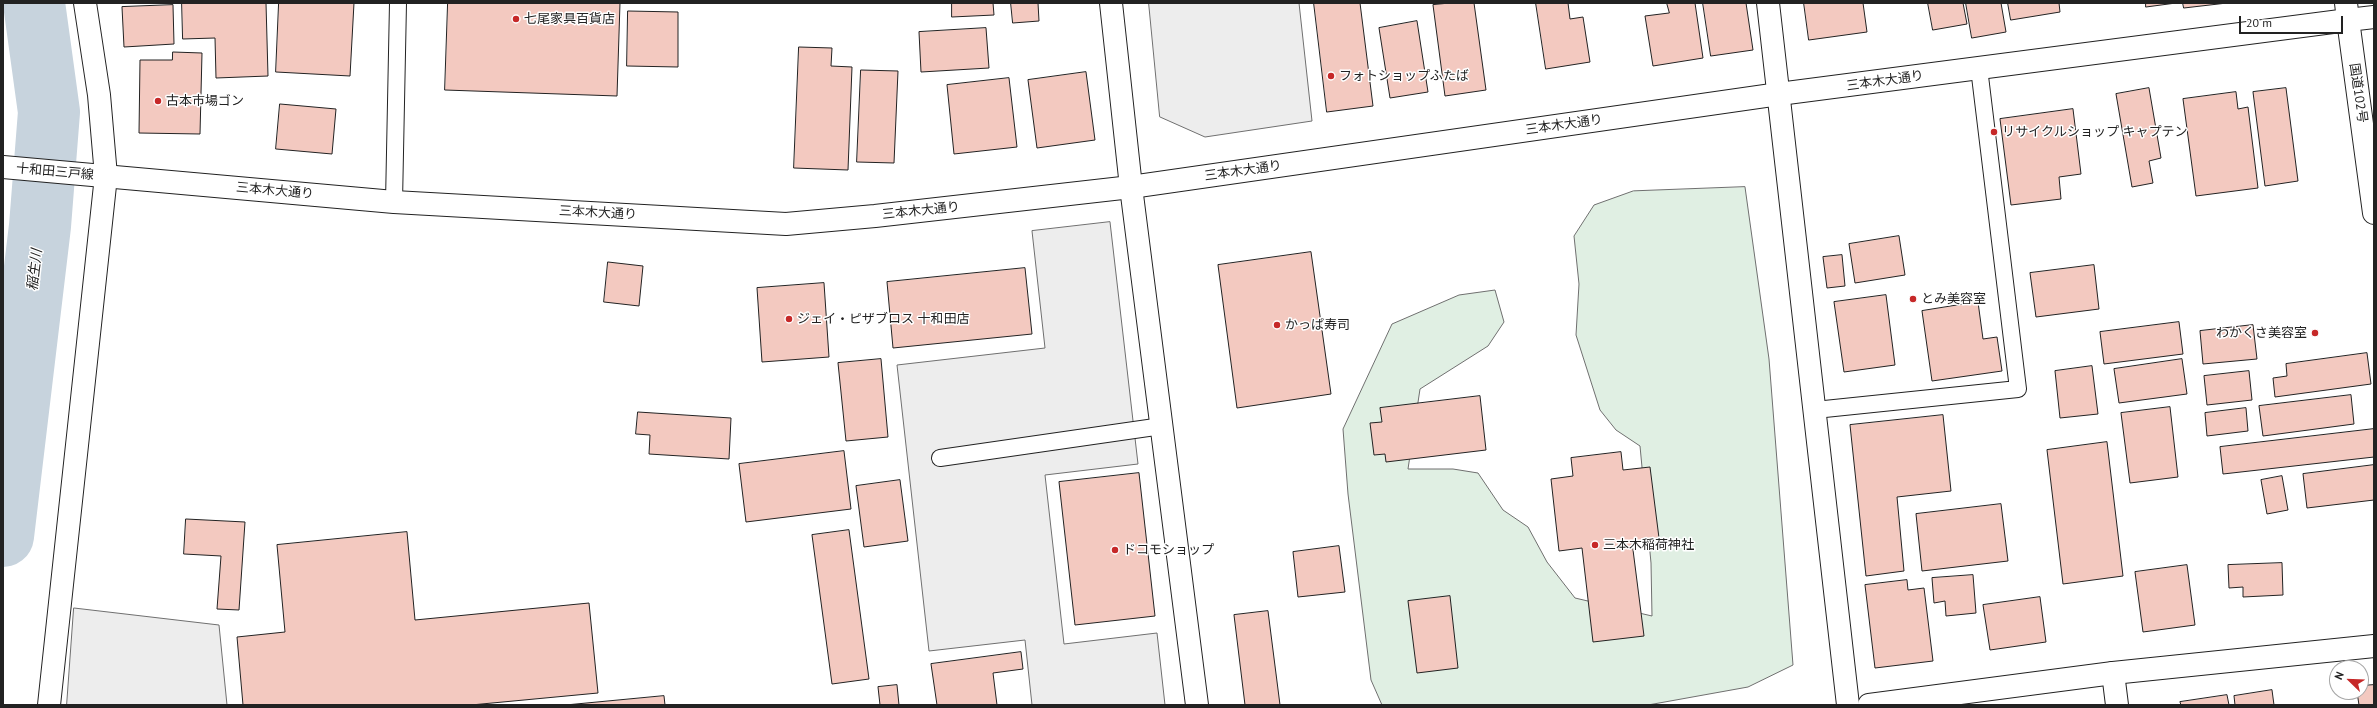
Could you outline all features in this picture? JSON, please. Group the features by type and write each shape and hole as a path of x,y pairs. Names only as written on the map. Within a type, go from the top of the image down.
{"main road":[{"path":"49,705 106,176 99,95 85,3"},
{"path":"1111,3 1131,187 1197,705"},
{"path":"1768,3 1848,705"},
{"name":"三本木大通り","path":"106,176 394,202 786,224 875,216 1131,187 1778,94 1979,68 2347,12 2374,17"},
{"name":"国道102号","path":"2347,12 2374,213"},
{"name":"十和田三戸線","path":"3,167 106,176"},
{"path":"1869,705 2113,673 2374,646"},
{"path":"2113,673 2117,705"}],"lane":[{"path":"394,202 398,3"},
{"path":"1815,410 2018,389 1979,68"},
{"path":"940,458 1162,426"}],"green space":[{"path":"1745,187 1769,359 1793,665 1748,687 1648,705 1382,705 1371,680 1348,494 1343,429 1392,324 1459,295 1495,290 1504,322 1488,346 1420,389 1408,469 1453,469 1478,473 1503,510 1528,527 1547,562 1575,598 1652,616 1651,563 1640,446 1616,430 1600,410 1576,335 1579,284 1574,236 1594,205 1633,191"}],"shaded area":[{"path":"1149,3 1299,3 1312,121 1205,137 1160,117"},
{"path":"1110,222 1138,464 1045,475 1064,644 1157,633 1165,705 1032,705 1025,640 929,651 897,365 1045,348 1032,231"},
{"path":"74,608 219,625 227,705 67,705"}],"building":[{"path":"182,3 266,3 268,76 216,78 215,38 183,39"},
{"path":"279,3 354,3 350,76 276,72"},
{"path":"448,3 620,3 617,96 445,90"},
{"path":"952,3 993,3 994,15 952,17"},
{"path":"1011,3 1038,3 1039,21 1013,23"},
{"path":"1314,3 1360,3 1373,106 1327,112"},
{"path":"1474,3 1486,90 1445,96 1433,5"},
{"path":"1536,3 1568,3 1570,19 1583,17 1590,62 1546,69"},
{"path":"1667,3 1695,3 1703,58 1653,66 1645,16 1669,13"},
{"path":"1703,3 1746,3 1753,50 1711,56"},
{"path":"1804,3 1863,3 1867,32 1809,40"},
{"path":"1928,3 1963,3 1967,24 1933,30"},
{"path":"1966,3 2001,3 2006,32 1972,38"},
{"path":"2008,3 2059,3 2060,12 2011,20"},
{"path":"2146,3 2176,3 2146,7"},
{"path":"2183,3 2227,3 2184,8"},
{"path":"173,5 174,44 124,47 122,7"},
{"path":"628,11 678,12 678,67 627,66"},
{"path":"1417,21 1428,92 1390,98 1379,28"},
{"path":"986,28 989,68 921,72 919,32"},
{"path":"799,47 832,48 831,66 852,67 848,170 794,168"},
{"path":"173,52 202,53 200,134 139,133 140,60 172,60"},
{"path":"861,70 898,71 894,163 857,162"},
{"path":"1086,72 1095,140 1037,148 1028,80"},
{"path":"1009,78 1017,147 954,154 947,85"},
{"path":"2149,88 2161,158 2149,161 2153,183 2132,187 2116,94"},
{"path":"2286,88 2298,181 2265,186 2253,92"},
{"path":"2236,92 2238,109 2248,107 2258,188 2196,196 2183,99"},
{"path":"280,104 336,109 332,154 276,149"},
{"path":"2073,109 2081,174 2059,177 2061,199 2011,205 2000,119"},
{"path":"1899,236 1905,275 1855,283 1849,244"},
{"path":"1311,252 1331,394 1237,408 1218,265"},
{"path":"1842,255 1845,286 1827,288 1823,257"},
{"path":"608,262 643,266 639,306 604,302"},
{"path":"2094,265 2099,309 2036,317 2030,273"},
{"path":"1025,268 1032,334 893,348 887,282"},
{"path":"824,283 829,357 762,362 757,288"},
{"path":"1886,295 1895,365 1844,372 1834,302"},
{"path":"1978,302 1983,339 1997,337 2002,371 1932,381 1922,311"},
{"path":"2179,322 2183,354 2104,364 2100,332"},
{"path":"2253,325 2257,359 2203,364 2200,331"},
{"path":"2367,353 2371,384 2275,397 2273,378 2287,376 2286,364"},
{"path":"881,359 888,437 846,441 838,363"},
{"path":"2182,359 2187,394 2119,403 2114,369"},
{"path":"2092,366 2098,414 2060,418 2055,371"},
{"path":"2249,371 2252,400 2207,405 2204,376"},
{"path":"2351,395 2354,424 2263,436 2259,406"},
{"path":"1480,396 1486,450 1386,462 1385,454 1374,455 1370,423 1382,422 1380,408"},
{"path":"2170,407 2178,477 2130,483 2121,413"},
{"path":"2246,408 2248,431 2207,436 2205,413"},
{"path":"638,412 731,418 729,459 649,454 650,435 636,434"},
{"path":"1943,415 1951,491 1897,497 1904,571 1866,576 1850,425"},
{"path":"2374,429 2374,457 2223,474 2220,447"},
{"path":"2107,442 2123,576 2063,584 2047,450"},
{"path":"844,451 851,509 746,522 739,464"},
{"name":"三本木稲荷神社","path":"1621,452 1623,470 1650,467 1659,538 1632,542 1644,636 1593,642 1582,548 1559,551 1551,479 1573,476 1571,458"},
{"path":"2374,465 2374,500 2307,508 2303,474"},
{"path":"1139,473 1155,616 1075,625 1059,482"},
{"path":"2282,476 2288,510 2267,514 2261,480"},
{"path":"900,480 908,541 864,547 856,486"},
{"path":"2001,504 2008,561 1922,571 1916,514"},
{"path":"186,519 245,522 239,610 217,609 221,556 184,554"},
{"path":"849,530 869,679 832,684 812,535"},
{"path":"407,532 415,620 589,603 598,693 471,705 243,705 237,637 285,632 277,545"},
{"path":"1339,546 1345,592 1298,597 1293,552"},
{"path":"2282,563 2283,595 2243,597 2243,587 2229,588 2228,565"},
{"path":"2187,565 2195,625 2143,632 2135,572"},
{"path":"1973,575 1976,613 1946,616 1945,601 1934,603 1932,578"},
{"path":"1907,580 1908,590 1924,588 1933,661 1875,668 1865,585"},
{"path":"1450,596 1458,668 1417,673 1408,601"},
{"path":"2040,597 2046,642 1990,650 1983,605"},
{"path":"1268,611 1280,705 1245,705 1234,615"},
{"path":"1021,652 1023,669 993,673 997,705 937,705 931,664"},
{"path":"897,685 899,705 880,705 878,687"},
{"path":"2369,685 2374,685 2374,705 2359,705 2358,700 2369,700"},
{"path":"2272,690 2274,705 2235,705 2234,696"},
{"path":"2227,695 2229,705 2181,705 2180,702"},
{"path":"664,696 665,705 566,705"}],"waterway":[{"name":"稲生川","path":"3,536 40,226 49,112 34,3"}],"place":[{"name":"七尾家具百貨店","path":"516,19"},
{"name":"フォトショップふたば","path":"1331,76"},
{"name":"古本市場ゴン","path":"158,101"},
{"name":"リサイクルショップ キャプテン","path":"1994,132"},
{"name":"とみ美容室","path":"1913,299"},
{"name":"ジェイ・ピザブロス 十和田店","path":"789,319"},
{"name":"かっぱ寿司","path":"1277,325"},
{"name":"わかくさ美容室","path":"2315,333"},
{"name":"三本木稲荷神社","path":"1595,545"},
{"name":"ドコモショップ","path":"1115,550"}]}
